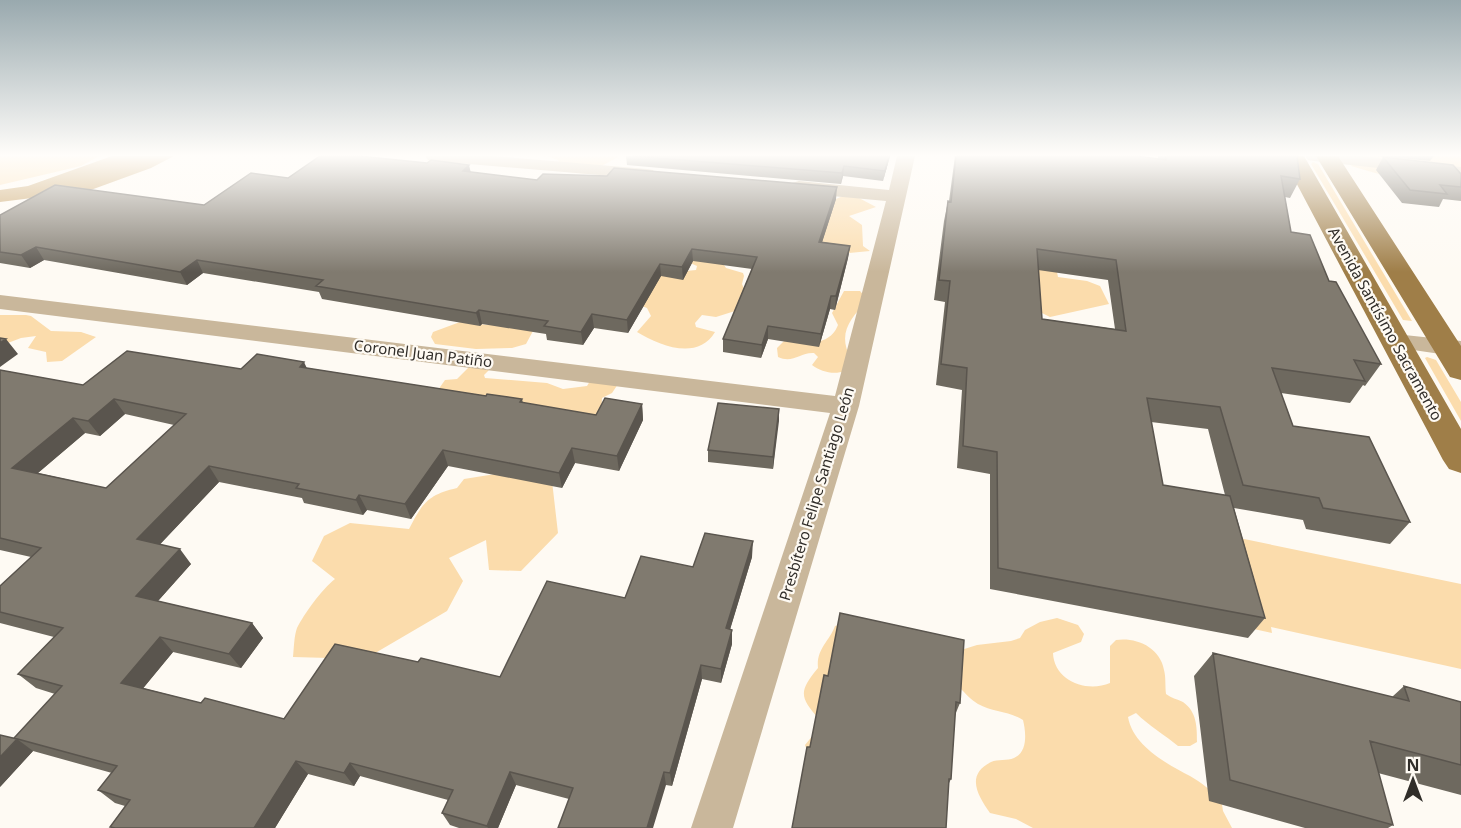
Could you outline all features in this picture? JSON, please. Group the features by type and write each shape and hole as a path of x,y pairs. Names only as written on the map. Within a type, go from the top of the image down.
{"main road":[{"name":"Avenida Santísimo Sacramento","path":"1314,195 1461,460"},
{"path":"1349,195 1454,348 1461,370"}],"street":[{"path":"881,195 897,196"},
{"name":"Presbítero Felipe Santiago León","path":"712,828 846,406 897,196"},
{"name":"Coronel Juan Patiño","path":"0,302 846,406"},
{"path":"1395,341 1454,348"}],"shaded area":[{"path":"0,195 59,195 0,202"},
{"path":"1329,195 1336,195 1412,321 1403,320"},
{"path":"843,196 859,198 876,207 849,216 862,225 863,246 870,251 724,265 726,268 743,273 742,284 745,291 735,311 716,317 702,315 695,323 696,327 715,332 708,341 699,346 678,348 656,342 637,332 651,316 647,308 632,302 637,282 665,273 696,270 697,266 688,262"},
{"path":"1056,267 1058,277 1087,281 1100,286 1109,304 1050,317 1038,311 1032,269"},
{"path":"844,291 860,291 868,300 851,320 845,334 851,359 845,371 832,373 812,365 818,357 814,353 792,359 778,357 777,348 784,341 815,342 829,337 834,332 838,325 832,313"},
{"path":"0,315 31,316 51,331 81,332 96,337 62,361 47,362 46,352 28,348 36,336 21,338 0,346"},
{"path":"460,322 488,325 502,322 533,331 526,344 512,348 476,349 435,344 431,337 433,332"},
{"path":"1425,358 1436,360 1461,402 1461,421"},
{"path":"470,366 489,370 484,375 485,378 547,383 563,389 587,386 590,381 618,384 612,393 602,398 601,417 438,390 445,380 457,379"},
{"path":"508,472 552,481 558,533 521,571 489,570 486,540 449,558 463,581 447,611 365,659 293,657 297,628 314,602 335,579 312,561 324,536 350,523 409,529 427,501 457,488 464,479"},
{"path":"1022,493 1461,584 1461,669 1271,627 1272,633 1020,578"},
{"path":"1057,618 1078,625 1084,634 1081,642 1053,653 1059,671 1073,682 1092,686 1110,683 1110,646 1116,640 1139,642 1158,655 1165,673 1166,694 1183,702 1191,710 1196,725 1197,742 1190,746 1178,746 1136,713 1128,717 1131,727 1152,753 1221,798 1223,811 1232,828 1033,828 1016,819 990,813 978,793 976,779 978,773 991,762 1011,759 1019,755 1025,741 1024,725 1023,720 1018,717 978,704 960,688 958,651 977,645 1020,638 1025,630 1040,622"},
{"path":"846,623 893,632 911,652 913,661 909,670 891,667 865,654 860,654 845,665 846,675 870,687 877,712 870,719 834,739 820,759 809,756 805,745 818,729 819,719 805,699 805,688 818,668 821,651 835,626"}],"building":[{"path":"37,195 127,195 204,205 219,195 834,195 819,242 850,246 836,296 831,296 821,334 768,326 762,345 723,339 757,257 692,249 682,267 660,264 627,320 592,314 581,332 544,326 548,321 479,310 476,313 316,286 323,280 197,260 180,272 36,247 21,255 0,252 0,215"},
{"path":"952,195 1284,195 1291,232 1310,235 1329,281 1336,282 1381,364 1354,360 1365,381 1272,368 1293,426 1369,437 1410,522 1323,508 1319,498 1243,485 1220,407 1147,398 1163,485 1230,496 1265,618 998,568 997,452 963,446 967,368 941,364 950,281 939,280 948,201 951,202","holes":["1037,249 1116,260 1126,331 1042,319"]},
{"path":"127,351 241,369 257,354 304,362 300,367 486,396 487,394 522,399 520,402 596,415 605,398 642,404 617,456 572,448 559,473 443,450 405,504 359,495 356,500 296,488 299,484 209,466 137,539 180,549 136,596 252,623 229,654 160,637 121,683 201,703 205,698 284,719 335,644 418,662 421,658 500,677 547,581 625,598 641,556 693,567 705,533 753,541 726,628 732,630 721,669 701,665 670,773 664,772 647,828 558,828 573,788 510,772 487,826 442,813 453,790 350,763 344,773 296,761 254,828 110,827 130,800 98,790 117,766 14,738 62,686 18,674 63,628 0,612 0,586 41,548 0,538 0,370 83,385","holes":["114,399 186,414 106,488 12,468 73,418 88,421"]},
{"path":"718,403 779,409 773,457 708,450"},
{"path":"840,613 964,640 960,703 956,702 946,828 792,828 807,747 810,747 824,675 828,676"},
{"path":"1213,653 1409,701 1404,686 1461,702 1461,765 1370,741 1393,825 1230,780"},
{"path":"0,735 17,739 0,757"}]}
